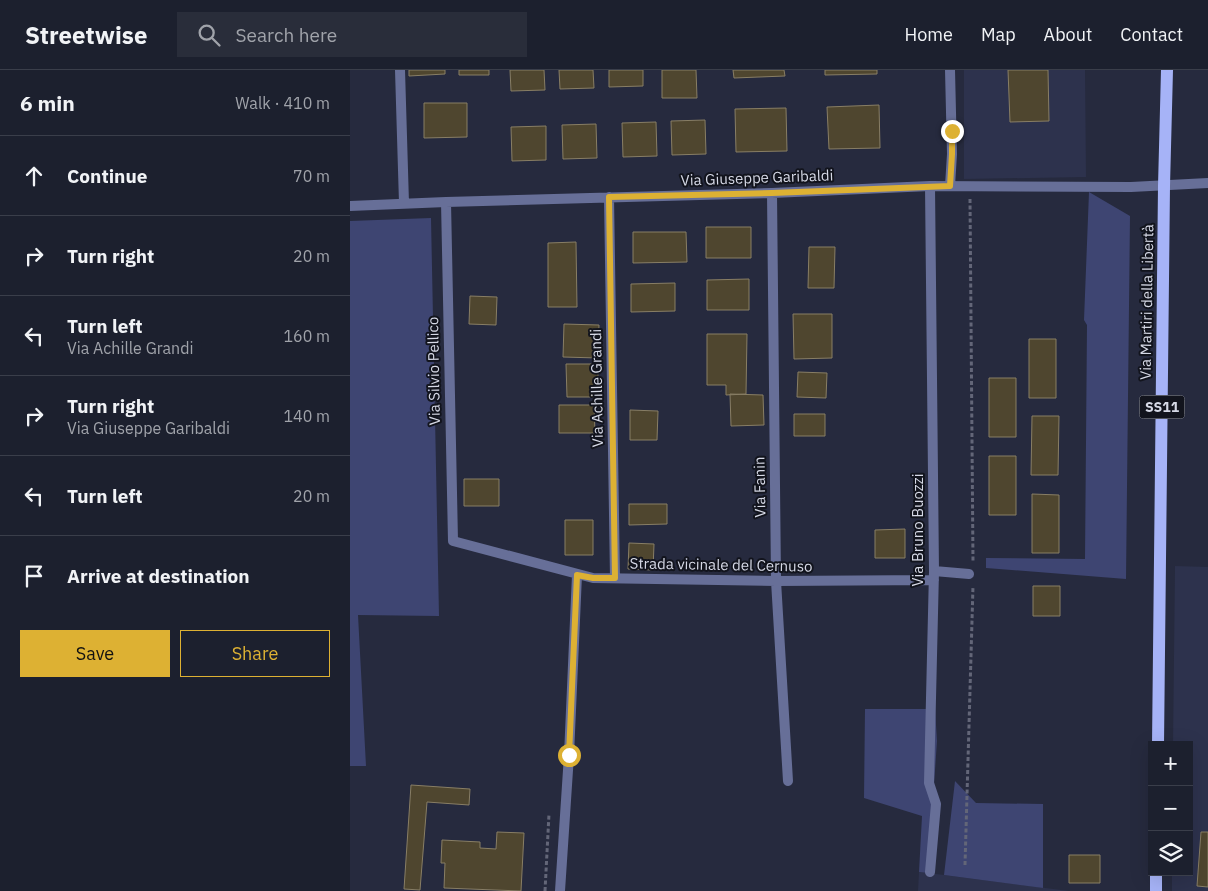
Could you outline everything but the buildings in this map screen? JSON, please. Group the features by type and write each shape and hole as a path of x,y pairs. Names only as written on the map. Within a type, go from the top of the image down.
{"main road":[{"name":"Via Martiri della Libertà","path":"1158,741 1167,70"},
{"path":"1156,876 1156,891"}],"street":[{"path":"400,70 404,203"},
{"path":"950,70 952,154 950,186"},
{"name":"Via Giuseppe Garibaldi","path":"350,206 772,193 930,186 1130,187 1208,183"},
{"name":"Via Bruno Buozzi","path":"930,186 934,576 930,783 936,804 930,872"},
{"name":"Via Fanin","path":"772,193 776,581 788,781"},
{"name":"Via Achille Grandi","path":"609,197 615,578"},
{"name":"Via Silvio Pellico","path":"446,202 452,541"},
{"name":"Strada vicinale del Cernuso","path":"452,541 593,578 776,581 972,575"},
{"path":"560,891 569,755 577,575"}],"path":[{"path":"965,866 972,575 970,185"},
{"path":"545,891 550,814"}],"shaded area":[{"path":"964,70 1085,70 1086,177 964,179"},
{"path":"1089,192 1130,216 1126,579 986,568 986,558 1085,559 1087,325 1084,320"},
{"path":"431,218 439,616 358,615 366,766 350,766 350,221"},
{"path":"1175,566 1208,567 1208,891 1172,891 1172,876 1193,876 1193,741 1173,741"},
{"path":"865,709 935,709 937,741 928,873 919,872 922,816 864,798"},
{"path":"955,781 976,803 1043,804 1043,888 944,875"},
{"path":"919,872 944,875 1069,891 918,891"}],"route":[{"path":"569,755 577,575 593,578 615,578 609,197 950,186 952,131"}]}
